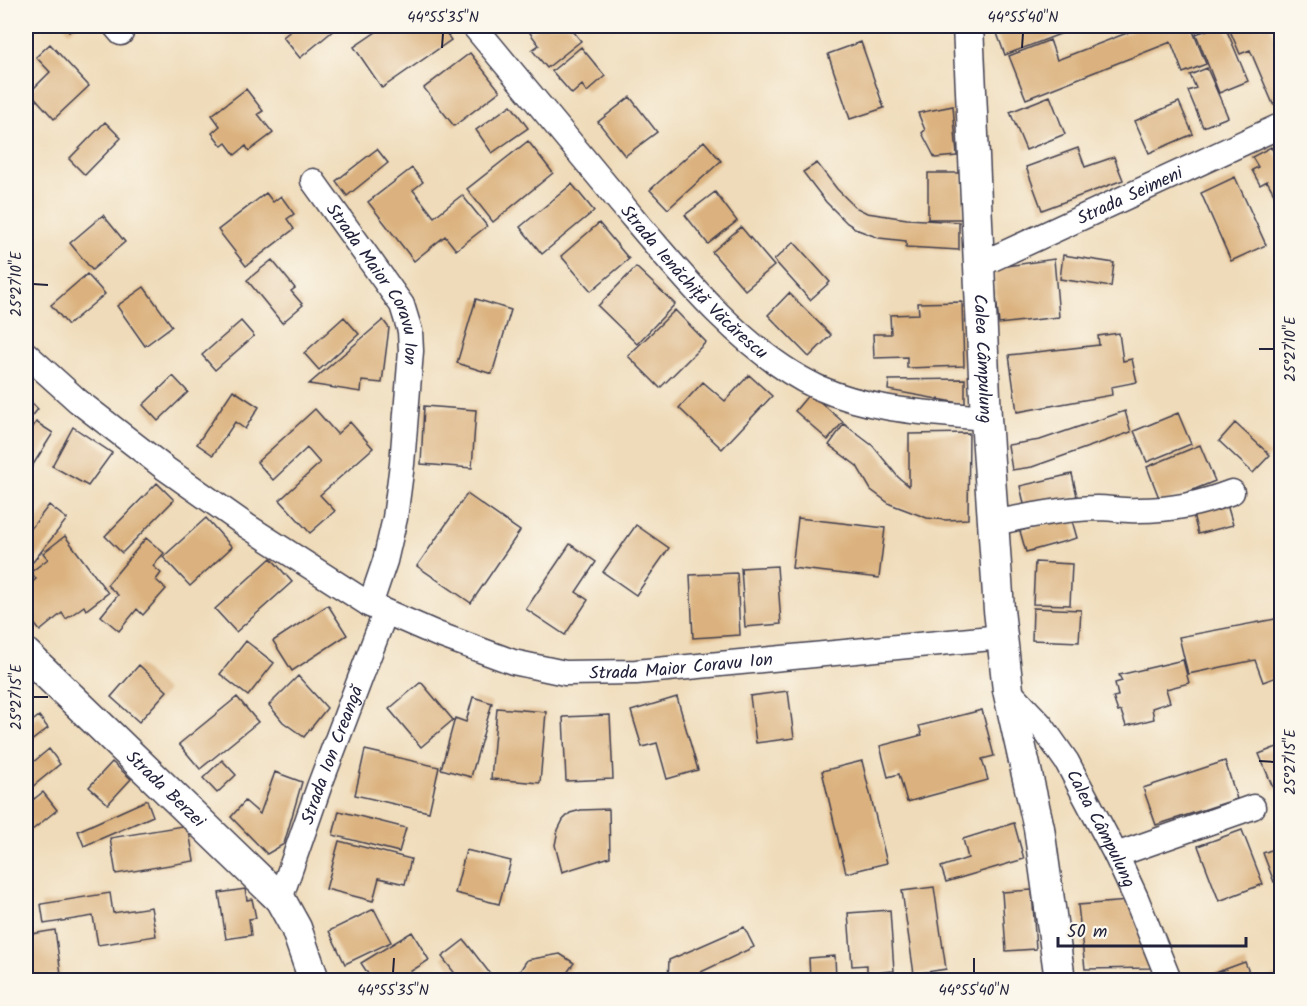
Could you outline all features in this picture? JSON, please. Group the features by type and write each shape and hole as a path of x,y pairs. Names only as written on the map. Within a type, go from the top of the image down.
{"street":[{"name":"Strada Ienăchiță Văcărescu","path":"474,26 660,249 726,319 766,356 816,386 878,406 914,412 986,418"},
{"name":"Calea Câmpulung","path":"969,26 986,418 1002,637 1008,690 1039,828 1060,981"},
{"name":"Strada Seimeni","path":"979,265 1281,125"},
{"name":"Strada Maior Coravu Ion","path":"313,181 402,305 410,331 411,351 402,464 395,518 378,609"},
{"name":"Strada Maior Coravu Ion","path":"26,354 78,401 166,469 247,526 378,609 513,662 565,673 636,672 1002,637"},
{"path":"993,524 1074,510 1173,509 1202,503 1232,492"},
{"name":"Strada Ion Creangă","path":"280,898 378,609"},
{"name":"Strada Berzei","path":"26,654 280,898 296,928 335,981"},
{"name":"Calea Câmpulung","path":"1008,690 1041,724 1066,762 1116,855 1169,981"},
{"path":"1116,855 1253,807"},
{"name":"Strada Berzei","path":"296,928 314,981"}],"building":[{"path":"64,26 77,26 69,32"},
{"path":"297,26 331,26 334,30 300,58 283,37"},
{"path":"385,26 441,26 451,40 382,88 354,47"},
{"path":"540,26 569,26 581,41 547,68 532,50 539,45 530,33"},
{"path":"940,26 940,28 921,27"},
{"path":"1000,26 1081,26 1005,55 995,28"},
{"path":"1145,26 1191,26 1206,64 1183,73 1171,42 1026,99 1009,56 1050,40 1057,60"},
{"path":"1218,26 1225,26 1248,81 1219,93 1196,34"},
{"path":"1228,26 1270,26 1282,53 1282,101 1273,104 1250,50 1240,54"},
{"path":"861,42 884,108 850,119 828,54"},
{"path":"50,44 89,86 54,119 30,92 50,72 36,57"},
{"path":"581,47 605,76 587,92 582,85 572,94 552,71"},
{"path":"470,53 500,91 454,126 424,88"},
{"path":"1207,68 1228,117 1203,127 1188,91 1196,88 1190,75"},
{"path":"246,89 263,111 258,114 273,133 249,151 246,146 235,155 226,143 222,146 212,133 220,126 212,115"},
{"path":"1050,96 1065,134 1026,150 1010,112"},
{"path":"630,97 657,132 625,156 598,122"},
{"path":"1179,102 1193,134 1149,153 1135,121"},
{"path":"511,105 528,128 492,153 476,130"},
{"path":"953,106 957,156 935,158 922,133 925,130 918,113"},
{"path":"105,122 121,138 85,175 69,159"},
{"path":"528,141 553,173 493,222 467,189"},
{"path":"704,141 721,161 668,209 650,190"},
{"path":"1271,147 1282,166 1282,208 1267,181 1260,185 1252,170 1258,167 1252,157"},
{"path":"1078,148 1085,167 1114,157 1123,180 1042,210 1026,167"},
{"path":"377,149 388,163 347,196 336,181"},
{"path":"817,163 837,189 855,207 867,213 907,219 959,222 959,250 906,247 906,241 879,238 858,230 847,223 826,202 803,172"},
{"path":"412,168 423,182 413,190 434,217 462,195 487,226 456,250 445,236 414,261 368,202"},
{"path":"928,173 962,173 963,219 928,219"},
{"path":"1235,177 1266,245 1231,261 1201,193"},
{"path":"572,184 594,211 542,254 520,227"},
{"path":"715,192 737,221 708,244 685,215"},
{"path":"266,193 273,202 281,196 294,214 287,219 294,229 246,266 218,230"},
{"path":"103,215 125,242 92,270 70,243"},
{"path":"599,223 629,259 591,291 561,256"},
{"path":"741,227 774,266 745,290 712,252"},
{"path":"794,242 830,282 810,300 774,260"},
{"path":"1063,255 1114,263 1111,287 1060,279"},
{"path":"1054,259 1059,317 999,324 993,268"},
{"path":"272,260 295,288 291,291 303,305 282,323 247,280"},
{"path":"636,267 675,304 637,344 598,306"},
{"path":"87,274 105,294 68,325 51,305"},
{"path":"144,287 172,326 145,346 117,306"},
{"path":"789,293 831,335 809,357 768,315"},
{"path":"476,299 511,310 492,374 457,363"},
{"path":"962,302 964,366 907,368 907,357 874,358 873,334 891,334 890,315 919,314 918,303"},
{"path":"675,310 706,342 660,388 628,356"},
{"path":"344,317 359,334 319,370 304,353"},
{"path":"383,320 389,328 382,383 362,381 361,392 309,384"},
{"path":"241,321 254,336 215,370 202,355"},
{"path":"1119,333 1123,361 1132,359 1137,382 1111,387 1112,395 1017,412 1009,355 1099,345 1098,336"},
{"path":"749,375 772,396 722,449 679,408 703,382 725,401"},
{"path":"173,376 188,392 158,421 143,405"},
{"path":"965,379 965,404 888,390 889,380"},
{"path":"233,390 259,407 245,429 235,422 213,455 197,444"},
{"path":"810,393 843,422 828,440 795,411"},
{"path":"26,397 38,409 26,424"},
{"path":"424,406 476,410 472,468 421,464"},
{"path":"315,409 337,434 350,422 373,448 320,495 335,511 310,533 280,500 320,463 307,448 273,480 257,462"},
{"path":"1125,411 1131,432 1032,467 1012,470 1008,445 1040,440"},
{"path":"1178,413 1191,444 1147,462 1134,431"},
{"path":"36,422 53,433 26,476 26,438"},
{"path":"1235,423 1270,455 1253,473 1219,441"},
{"path":"844,424 873,446 898,477 909,486 909,434 969,433 968,519 927,518 890,504 871,490 857,466 829,445"},
{"path":"73,427 112,453 88,486 52,466"},
{"path":"1200,445 1215,481 1161,503 1147,467"},
{"path":"1072,474 1077,496 1025,508 1020,486"},
{"path":"157,483 174,500 122,553 105,536"},
{"path":"467,494 520,531 471,603 417,566"},
{"path":"1226,501 1233,525 1198,534 1192,510"},
{"path":"49,505 67,519 33,562 26,556 26,535"},
{"path":"1071,517 1077,538 1026,552 1020,531"},
{"path":"206,518 232,547 190,586 163,557"},
{"path":"798,518 885,528 879,578 792,568"},
{"path":"636,525 669,548 636,595 603,572"},
{"path":"65,536 108,593 86,610 84,606 66,619 62,613 40,631 26,613 26,588 36,579 31,572 48,559 43,553"},
{"path":"146,538 164,553 153,566 161,573 156,580 166,589 143,615 137,609 119,631 101,616 118,595 107,585"},
{"path":"570,544 596,562 576,592 588,600 565,635 526,609"},
{"path":"271,558 292,582 236,632 215,609"},
{"path":"1035,562 1072,564 1070,605 1033,604"},
{"path":"777,566 781,624 745,627 741,568"},
{"path":"737,573 740,635 693,638 690,575"},
{"path":"328,605 347,635 292,671 273,641"},
{"path":"1033,608 1081,610 1079,642 1032,640"},
{"path":"1275,619 1282,636 1282,675 1263,682 1255,660 1188,674 1179,637"},
{"path":"246,641 274,663 248,696 220,674"},
{"path":"1183,660 1189,683 1166,689 1170,702 1152,708 1154,719 1126,726 1113,697 1118,696 1115,683 1122,681 1119,675"},
{"path":"139,665 167,691 139,722 111,697"},
{"path":"298,676 327,708 304,737 283,722 269,705"},
{"path":"421,682 453,720 421,747 389,709"},
{"path":"788,691 794,738 756,743 750,696"},
{"path":"237,697 258,722 200,769 179,744"},
{"path":"473,697 492,703 471,777 441,769 455,718 466,722"},
{"path":"677,697 698,770 667,779 657,743 642,747 631,711"},
{"path":"497,708 546,712 540,783 491,779"},
{"path":"982,710 994,756 982,759 988,780 907,802 899,774 888,777 880,746 922,735 919,726"},
{"path":"610,715 613,779 566,781 563,717"},
{"path":"39,716 48,728 26,745 26,726"},
{"path":"1282,745 1282,787 1274,790 1259,754"},
{"path":"49,749 60,764 26,792 26,768"},
{"path":"365,750 439,767 429,812 355,795"},
{"path":"222,760 236,775 217,793 203,778"},
{"path":"862,761 887,863 846,873 822,771"},
{"path":"1225,761 1237,799 1156,825 1143,788"},
{"path":"112,762 131,779 108,804 89,787"},
{"path":"275,772 302,782 284,844 267,854 231,817 245,801 260,814"},
{"path":"28,791 34,799 43,792 57,810 26,835 26,794"},
{"path":"147,800 153,816 84,846 78,831"},
{"path":"609,809 610,857 562,872 555,845 563,820 570,813 581,810"},
{"path":"339,811 406,828 399,852 333,835"},
{"path":"1014,823 1024,859 946,882 941,867 968,858 963,839"},
{"path":"188,825 194,861 116,874 110,838"},
{"path":"1242,830 1263,884 1219,901 1198,846"},
{"path":"339,841 411,859 405,884 379,878 373,901 326,889"},
{"path":"1282,846 1282,879 1274,882 1263,853"},
{"path":"466,850 511,861 499,904 455,893"},
{"path":"934,887 946,969 914,974 902,891"},
{"path":"245,889 247,900 252,899 256,918 249,919 251,935 226,939 219,893"},
{"path":"1032,890 1036,949 1006,951 1002,892"},
{"path":"110,893 113,913 151,907 156,936 98,945 93,916 44,924 41,904"},
{"path":"1129,901 1152,968 1085,969 1078,905"},
{"path":"374,909 391,942 345,964 329,931"},
{"path":"890,910 894,971 867,973 867,965 852,966 848,913"},
{"path":"744,927 754,947 701,972 700,980 668,980 669,960"},
{"path":"55,930 61,974 26,979 26,935"},
{"path":"412,932 429,960 397,980 372,980 361,963"},
{"path":"464,940 495,980 460,980 442,957"},
{"path":"560,954 574,963 562,980 514,980 527,960"},
{"path":"835,956 836,980 810,980 809,958"},
{"path":"1245,962 1252,980 1214,980 1212,974"},
{"path":"1282,973 1282,980 1261,980"}]}
